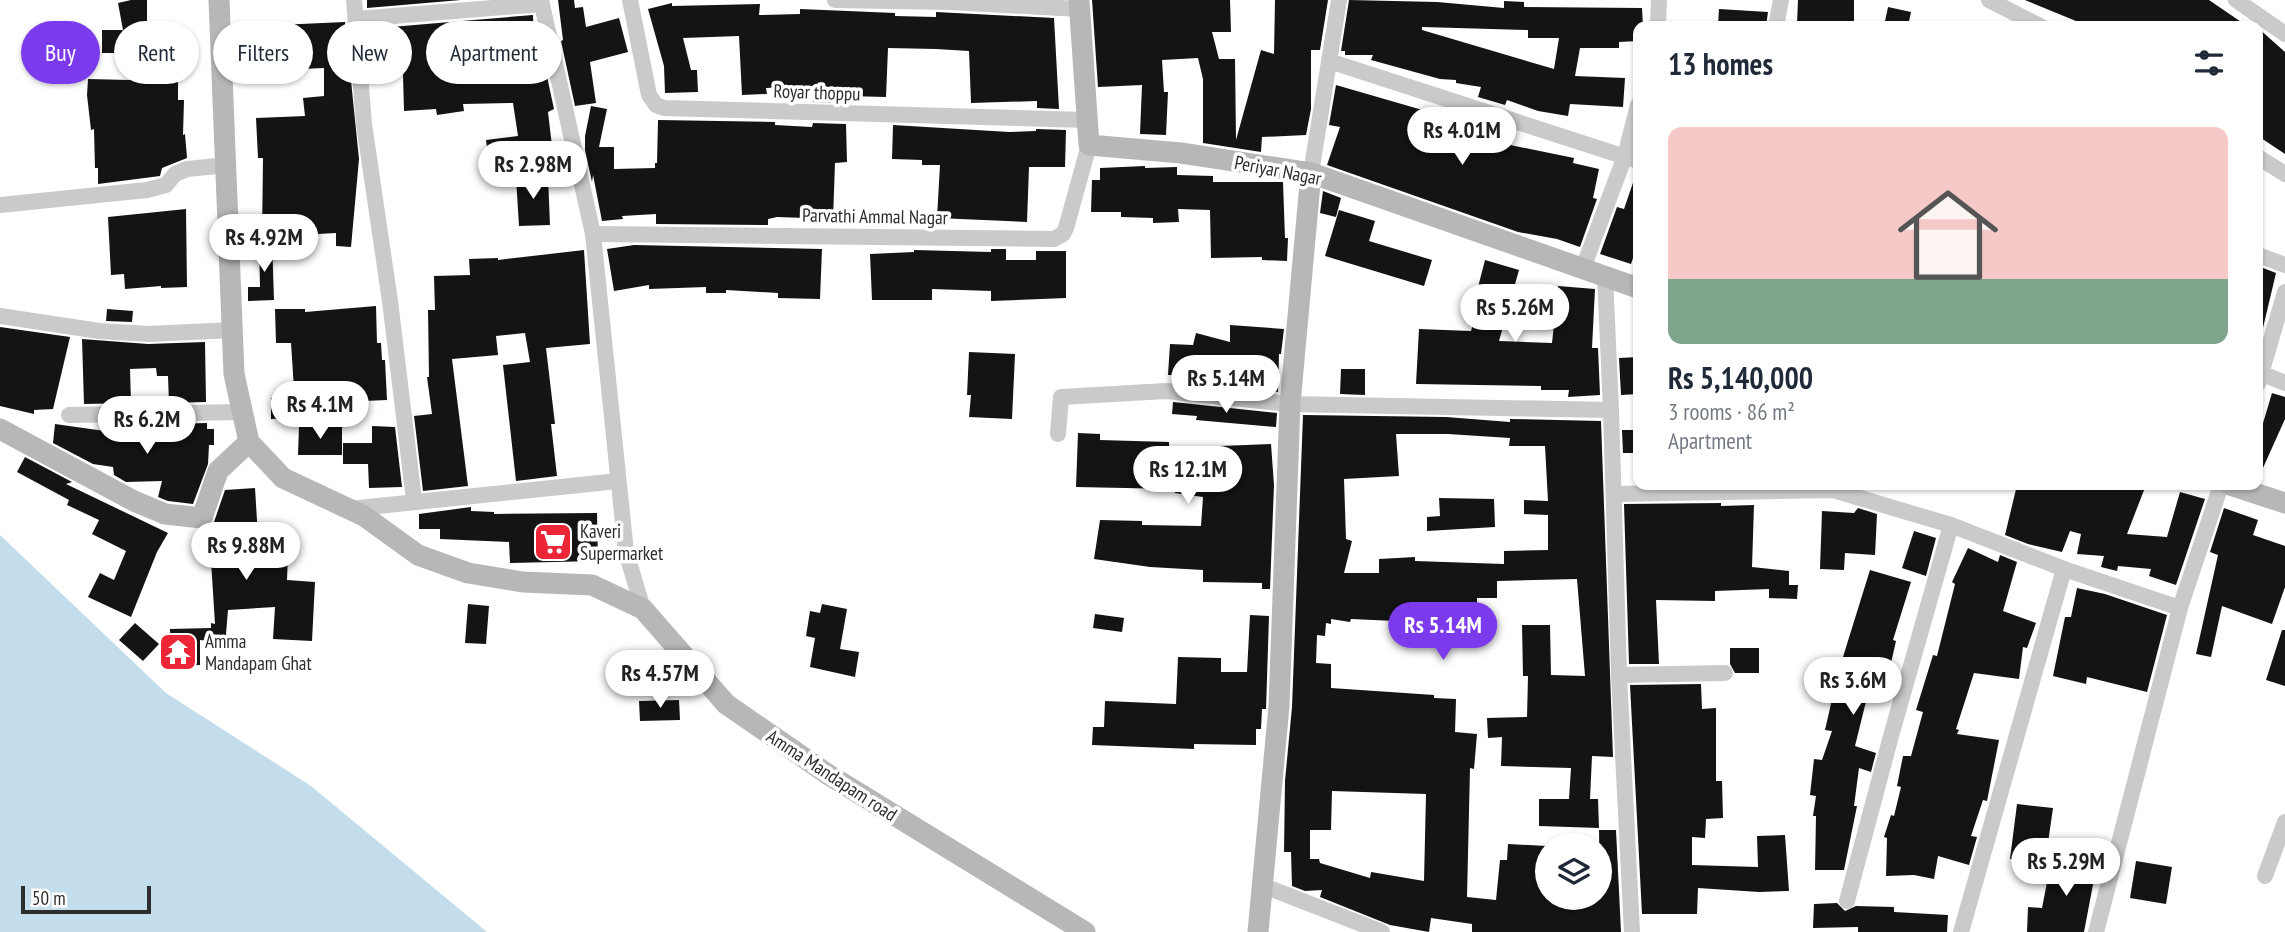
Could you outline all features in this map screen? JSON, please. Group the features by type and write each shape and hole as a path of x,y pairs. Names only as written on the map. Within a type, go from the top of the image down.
{"street":[{"path":"0,429 134,501 165,514 202,519 218,471 249,443 234,374 219,0"},
{"path":"355,0 364,124 390,301 414,500"},
{"name":"Royar thoppu","path":"630,0 649,95 656,105 663,108 1087,120"},
{"path":"835,0 1079,5 1089,145"},
{"path":"1258,932 1279,706 1290,404 1311,173 1339,0"},
{"path":"1658,21 1659,0"},
{"path":"1777,21 1780,0"},
{"path":"1989,0 2030,21"},
{"path":"2236,0 2285,34"},
{"path":"356,19 542,2 593,234 626,552 643,608"},
{"path":"1329,61 1631,159 1583,268"},
{"name":"Parvathi Ammal Nagar","path":"593,234 1054,239 1063,234 1066,228 1089,145"},
{"name":"Periyar Nagar","path":"1089,145 1181,153 1311,173 1633,286"},
{"path":"2263,160 2285,174"},
{"path":"0,205 147,190 166,185 174,174 187,169 227,165"},
{"path":"2263,257 2285,265"},
{"path":"1605,276 1619,675 1632,932"},
{"path":"2263,364 2285,292"},
{"path":"0,316 99,331 149,334 233,330"},
{"path":"2263,378 2285,383"},
{"path":"1058,435 1061,397 1166,391 1290,404 1611,410"},
{"path":"69,415 242,412"},
{"name":"Amma Mandapam road","path":"249,443 283,478 364,516 418,555 468,573 523,582 592,585 643,608 726,704 829,775 1085,932"},
{"path":"348,509 414,500 618,481"},
{"path":"1614,494 1833,490 1951,525 2064,569 2180,608"},
{"path":"2096,932 2180,608 2219,490"},
{"path":"2245,490 2285,503"},
{"path":"1847,901 1951,525"},
{"path":"1961,932 2064,569"},
{"path":"1619,675 1725,673"},
{"path":"2265,876 2285,822"},
{"path":"1264,886 1382,932"}],"water":[{"path":"0,535 166,693 311,786 487,932 0,932"}],"building":[{"path":"147,0 147,21 121,21 118,3"},
{"path":"367,0 461,0 367,8"},
{"path":"558,0 574,0 575,8 583,7 586,27 619,18 628,52 590,62 596,103 575,106 562,46"},
{"path":"1092,0 1230,0 1231,32 1212,32 1219,59 1235,59 1236,140 1261,50 1274,54 1275,0 1328,0 1320,50 1311,50 1311,109 1306,135 1262,137 1261,152 1203,143 1203,79 1198,58 1162,60 1164,92 1168,92 1166,135 1140,134 1142,85 1098,87"},
{"path":"1349,0 1437,2 1504,8 1504,1 1524,2 1524,7 1642,8 1643,21 1633,21 1633,41 1619,42 1619,48 1580,48 1575,76 1625,78 1623,107 1570,104 1568,116 1538,111 1507,100 1505,105 1478,97 1481,87 1371,60 1373,55 1345,55 1345,51 1341,51","holes":["1422,27 1528,30 1528,38 1559,38 1554,69 1422,30"]},
{"path":"1798,0 1854,0 1854,21 1797,21"},
{"path":"2025,0 2209,0 2240,21 2076,21"},
{"path":"672,3 672,6 760,4 759,15 800,14 800,9 895,13 895,16 936,17 936,12 1054,18 1059,109 1037,108 1037,101 971,103 969,51 936,49 888,48 886,97 846,96 845,103 813,102 812,86 766,88 767,94 742,95 739,36 683,38 691,70 697,70 698,92 665,93 664,66 648,9"},
{"path":"1888,7 1911,12 1909,21 1885,21"},
{"path":"1719,9 1768,12 1767,21 1718,21"},
{"path":"533,15 533,21 462,21"},
{"path":"313,23 327,23 327,84 351,84 359,159 351,247 336,246 336,233 262,237 263,158 258,158 256,118 305,116 303,98 324,96 324,68 313,68"},
{"path":"426,24 426,84 549,84 554,109 548,112 552,146 488,154 486,140 518,136 513,103 463,104 464,111 437,115 436,109 404,111 403,84 412,84 412,25"},
{"path":"102,30 114,30 114,53 102,53"},
{"path":"2263,32 2285,52 2285,154 2263,139"},
{"path":"100,79 114,80 114,84 178,84 178,100 184,100 183,135 185,134 187,158 162,168 160,176 98,184 94,129 91,130 87,95 88,84 100,84"},
{"path":"1336,85 1450,118 1448,122 1512,137 1510,145 1574,158 1573,163 1599,169 1593,198 1597,199 1580,247 1557,239 1518,232 1327,165 1340,127 1329,125"},
{"path":"591,106 607,109 599,147 614,147 614,169 655,168 658,120 775,122 775,125 812,127 813,123 846,124 847,162 835,163 833,219 777,217 768,219 768,225 656,224 656,214 622,216 623,219 602,221 585,150"},
{"path":"893,125 1009,132 1066,130 1065,167 1029,167 1027,222 937,218 940,165 922,165 922,160 892,159"},
{"path":"1177,167 1177,175 1213,176 1213,182 1283,182 1285,238 1288,238 1287,261 1262,260 1262,257 1211,258 1210,210 1178,209 1179,222 1153,223 1153,218 1121,217 1121,212 1091,212 1092,180 1100,180 1100,168"},
{"path":"548,177 550,225 519,226 516,178"},
{"path":"1633,183 1631,264 1600,254 1617,207 1624,209"},
{"path":"1323,191 1341,198 1336,217 1320,213"},
{"path":"186,209 187,287 125,289 124,274 111,275 108,217"},
{"path":"1339,210 1375,221 1369,241 1432,260 1424,286 1325,256"},
{"path":"259,239 272,239 274,300 248,301 248,287 260,287"},
{"path":"634,245 822,249 820,299 778,298 778,293 726,290 726,293 706,293 706,287 649,289 649,285 614,291 607,249"},
{"path":"991,249 1006,249 1006,260 1036,260 1036,251 1066,251 1066,298 991,301 991,291 932,289 932,300 872,300 870,254 914,250 991,252"},
{"path":"584,250 590,344 546,348 555,424 551,424 557,476 516,481 503,365 530,362 525,333 496,336 498,355 452,359 468,486 423,491 414,416 432,414 427,377 428,310 435,310 434,276 470,275 469,259 498,260"},
{"path":"1485,260 1519,270 1499,341 1552,343 1558,286 1595,289 1592,348 1598,348 1600,395 1568,397 1569,390 1541,390 1541,386 1416,384 1419,329 1471,331 1482,293 1477,291"},
{"path":"2263,268 2276,273 2263,328"},
{"path":"376,306 377,343 381,343 382,360 385,360 387,400 295,404 291,343 276,343 275,309 305,309 305,312"},
{"path":"107,309 133,311 132,322 106,321"},
{"path":"1230,325 1284,329 1279,354 1278,392 1175,381 1175,375 1168,375 1170,344 1193,345 1196,333 1230,342"},
{"path":"0,327 70,337 53,409 34,410 34,414 0,406"},
{"path":"82,339 148,344 205,342 206,402 169,403 168,376 157,376 156,368 130,369 131,403 84,404"},
{"path":"969,352 1015,354 1012,419 969,417"},
{"path":"1633,357 1633,394 1621,395 1619,358"},
{"path":"1341,369 1365,369 1365,395 1340,394"},
{"path":"2272,393 2285,397 2285,419 2263,468 2263,423"},
{"path":"271,398 286,398 286,418 271,419"},
{"path":"1173,402 1277,413 1276,427 1196,420 1197,416 1172,414"},
{"path":"1303,415 1446,417 1510,422 1510,419 1601,421 1613,757 1592,756 1590,799 1598,799 1599,828 1539,826 1539,799 1569,799 1571,768 1501,766 1502,737 1488,738 1487,718 1527,717 1528,676 1523,676 1522,625 1550,625 1551,675 1585,676 1577,579 1497,581 1497,598 1477,598 1477,621 1440,623 1351,619 1350,622 1331,619 1331,624 1326,623 1325,636 1317,635 1316,663 1331,664 1331,688 1456,699 1455,732 1477,734 1474,769 1470,768 1467,897 1496,900 1500,860 1507,860 1508,844 1535,845 1535,910 1612,910 1612,833 1599,833 1599,830 1616,830 1621,932 1472,932 1472,924 1431,918 1429,932 1390,925 1320,897 1322,890 1305,891 1292,886 1291,852 1284,852 1285,781 1292,707","holes":["1396,434 1510,438 1509,446 1545,446 1548,501 1524,500 1524,514 1548,515 1548,550 1504,551 1504,564 1415,561 1415,557 1379,559 1379,573 1344,573 1352,541 1346,539 1344,479 1399,476","1332,791 1426,794 1424,881 1371,872 1370,878 1320,863 1319,859 1310,859 1310,830 1331,830"]},
{"path":"207,423 207,429 214,429 214,445 209,445 208,464 193,504 158,497 162,481 126,482 114,475 113,467 93,464 53,443 55,424 126,434 170,432 169,424"},
{"path":"299,426 342,426 342,455 298,455"},
{"path":"372,426 395,427 402,487 369,488 368,464 343,464 343,443 372,443"},
{"path":"1622,430 1633,430 1633,453 1623,453"},
{"path":"1078,433 1100,434 1100,440 1169,442 1169,448 1271,444 1274,485 1270,589 1262,589 1262,583 1203,582 1203,570 1150,567 1094,559 1100,520 1142,521 1142,525 1201,526 1203,497 1175,493 1175,489 1076,487"},
{"path":"25,457 72,482 66,484 168,533 157,552 131,617 88,597 100,573 114,580 126,551 92,534 99,520 67,505 69,500 17,472"},
{"path":"255,488 259,553 288,554 287,580 315,582 312,641 273,639 275,607 228,610 225,646 200,640 200,665 171,666 170,629 211,628 211,623 215,624 209,529 225,490"},
{"path":"2016,490 2144,490 2127,534 2167,537 2180,492 2205,499 2176,585 2149,576 2151,569 2118,566 2117,571 2101,567 2104,556 2077,554 2081,534 2070,531 2062,552 2005,535"},
{"path":"1439,498 1494,499 1495,527 1427,531 1427,517 1440,516"},
{"path":"1721,503 1721,506 1754,505 1752,567 1789,571 1789,585 1798,585 1797,599 1769,598 1769,589 1715,591 1715,601 1656,600 1659,664 1629,664 1624,504"},
{"path":"471,507 471,511 494,514 597,513 598,561 510,563 509,542 440,539 440,529 419,529 419,514"},
{"path":"1858,508 1877,514 1875,555 1845,553 1844,570 1820,569 1822,511 1854,513"},
{"path":"2224,508 2258,520 2253,535 2285,546 2285,587 2272,624 2222,606 2211,657 2196,654 2218,555 2210,552"},
{"path":"1914,531 1936,538 1926,576 1902,568"},
{"path":"1968,548 1998,562 2000,555 2017,562 2003,611 2036,623 2027,648 2023,647 2019,679 1974,673 1956,729 1959,730 1957,734 1999,740 1987,801 1983,800 1971,836 1977,837 1969,865 1938,856 1934,879 1914,875 1886,876 1887,838 1884,837 1891,815 1894,816 1901,787 1897,786 1903,756 1911,756 1923,712 1916,710 1933,655 1937,656 1955,584 1952,582"},
{"path":"1870,570 1911,582 1893,640 1896,641 1891,663 1886,662 1882,676 1873,673 1855,746 1876,753 1871,772 1859,768 1854,806 1857,806 1844,870 1815,870 1816,816 1813,816 1816,796 1810,795 1814,759 1822,760 1832,731 1825,730 1838,673"},
{"path":"2077,588 2105,594 2167,615 2147,692 2087,677 2086,684 2053,676 2065,617 2071,617"},
{"path":"468,604 489,606 486,644 465,643"},
{"path":"822,604 847,609 840,649 859,652 855,677 810,667 815,638 806,636 810,611 820,613"},
{"path":"1095,614 1124,618 1122,632 1093,628"},
{"path":"1250,615 1269,616 1266,709 1262,709 1261,729 1256,729 1256,745 1194,744 1194,749 1092,745 1093,727 1104,727 1105,701 1176,704 1178,657 1221,658 1221,672 1247,672"},
{"path":"135,623 159,644 143,661 119,640"},
{"path":"2282,630 2285,630 2285,686 2266,680"},
{"path":"1730,648 1759,648 1759,673 1735,673 1730,664"},
{"path":"1701,684 1702,709 1716,708 1716,781 1722,781 1723,818 1706,819 1705,838 1692,837 1692,865 1758,867 1757,836 1785,835 1789,891 1698,888 1697,914 1642,914 1630,685"},
{"path":"679,700 680,720 640,721 639,701"},
{"path":"2017,804 2053,808 2045,864 2010,859"},
{"path":"2075,849 2099,853 2084,932 2027,932 2028,907 2042,908 2049,872 2069,876"},
{"path":"2136,861 2172,867 2166,904 2130,898"},
{"path":"1837,903 1845,911 1856,906 1894,907 1894,912 1948,915 1947,932 1858,932 1858,927 1813,928 1814,904"}],"place":[{"name":"Kaveri Supermarket","path":"553,542"},
{"name":"Amma Mandapam Ghat","path":"178,652"}]}
